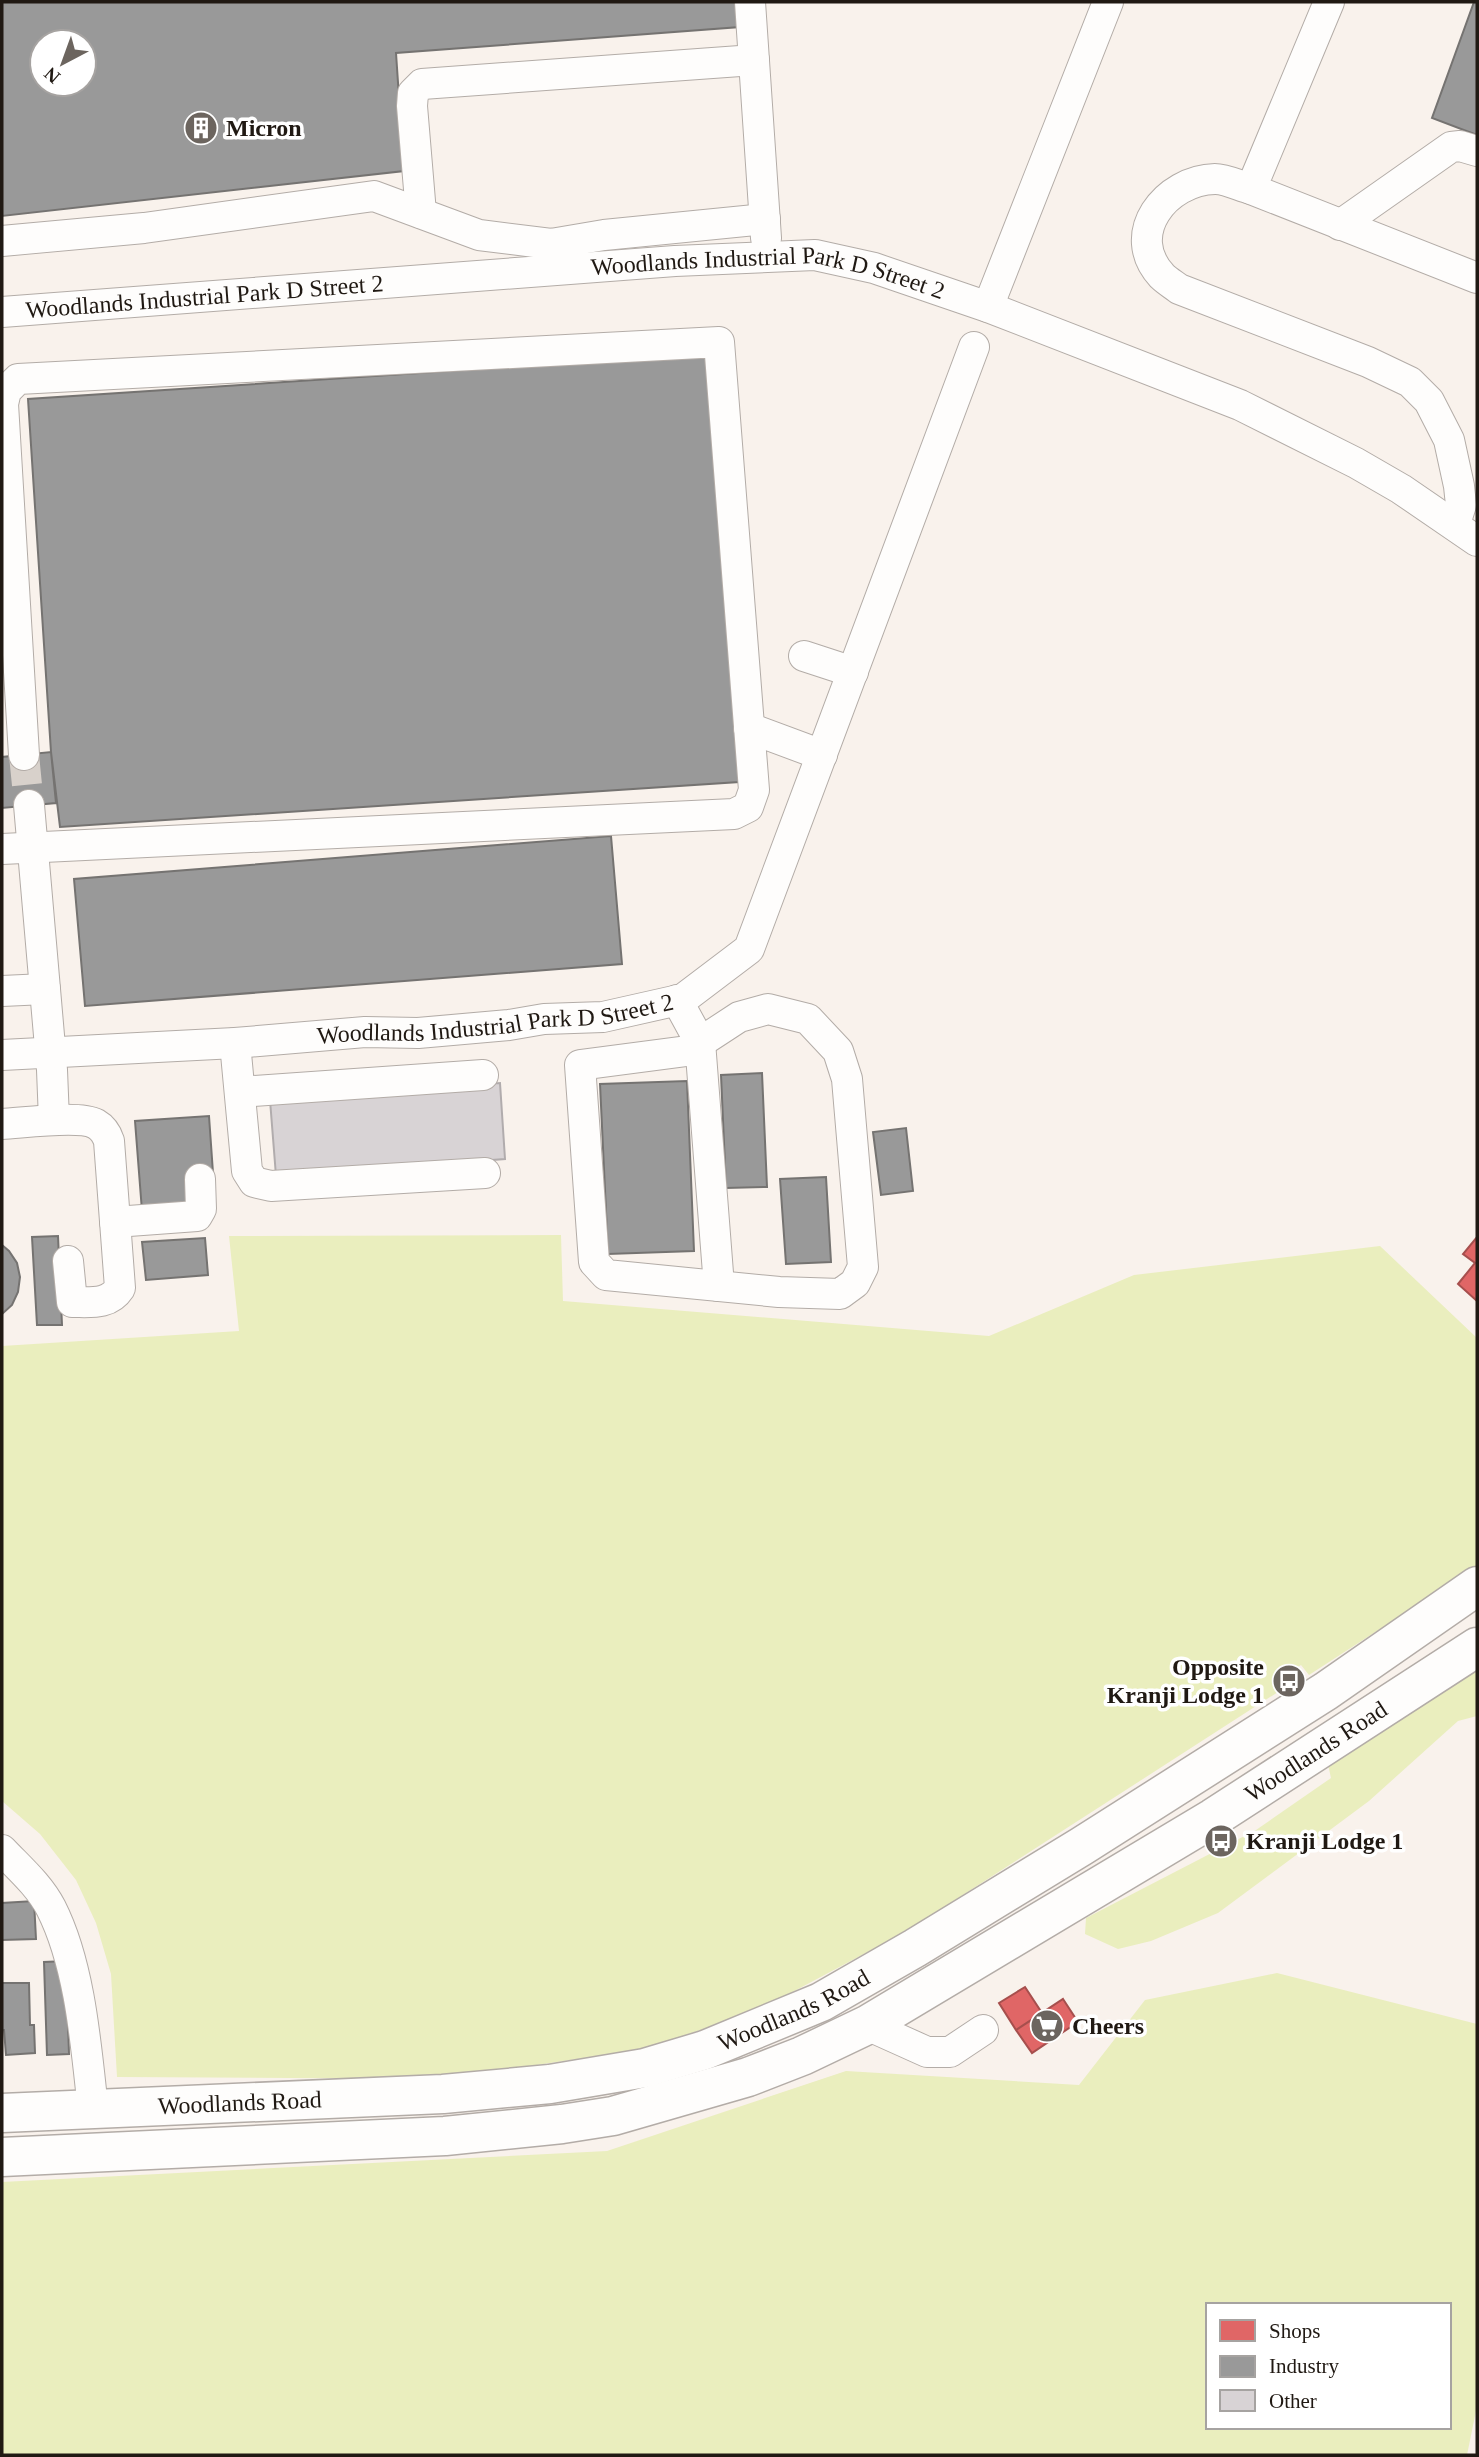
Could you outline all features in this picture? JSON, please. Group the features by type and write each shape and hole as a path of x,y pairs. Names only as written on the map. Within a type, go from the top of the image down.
{"main road":[{"name":"Woodlands Road","path":"2,2113 457,2093 563,2082 645,2067 705,2050 821,2002 915,1948 1083,1846 1326,1691 1477,1586"},
{"name":"Woodlands Road","path":"2,2157 444,2136 613,2116 747,2077 802,2056 867,2025 1167,1847 1477,1647"}],"street":[{"path":"750,2 768,256"},
{"path":"988,307 1108,2"},
{"path":"1251,189 1329,2"},
{"path":"421,213 412,106 414,93 422,84 754,60"},
{"path":"1340,225 1451,147 1460,146 1477,151"},
{"path":"1466,533 1449,440 1429,401 1410,382 1368,362 1179,289 1162,276 1152,260 1146,240 1150,220 1163,201 1183,186 1216,179 1251,189 1477,278"},
{"path":"2,242 144,228 374,196 479,234 551,244 604,235 765,219"},
{"name":"Woodlands Industrial Park D Street 2","path":"2,312 768,256 815,255 874,268 988,307 1240,405 1356,463 1466,533"},
{"path":"2,849 734,814 748,807 754,790 719,342 18,379 6,391 3,404 24,755"},
{"name":"Woodlands Industrial Park D Street 2","path":"2,1055 235,1043 365,1032 438,1032 544,1019 603,1017 683,999 749,949 974,347"},
{"path":"804,656 853,672"},
{"path":"749,728 822,755"},
{"path":"29,805 54,1120"},
{"path":"2,991 45,989"},
{"path":"677,1000 700,1042 719,1286"},
{"path":"768,1009 808,1019 838,1051 848,1079 863,1267 855,1283 840,1294 779,1292 606,1275 594,1262 580,1065 687,1051 700,1042 739,1017 768,1009"},
{"path":"235,1043 247,1171 254,1182 271,1186 485,1173"},
{"path":"240,1092 483,1075"},
{"path":"2,1124 54,1120 88,1122 97,1124 106,1133 109,1142 120,1288 116,1296 107,1301 72,1302 68,1261"},
{"path":"115,1222 197,1216 201,1209 200,1179"},
{"path":"2,1850 31,1880 50,1906 66,1945 82,2019 93,2109"},
{"path":"867,2025 928,2052 950,2052 983,2030"}],"green space":[{"path":"561,1235 563,1301 989,1336 1134,1275 1380,1246 1477,1338 1477,1566 1309,1675 1301,1665 1273,1684 1278,1692 907,1931 757,2011 644,2049 442,2079 117,2077 111,1974 96,1923 76,1880 40,1834 2,1801 2,1346 239,1331 229,1236"},
{"path":"1477,1660 1477,1716 1458,1721 1369,1801 1218,1913 1151,1941 1118,1949 1085,1934 1086,1918 1256,1830 1331,1778 1327,1760"},
{"path":"1277,1973 1477,2024 1477,2406 1467,2455 2,2455 2,2182 607,2151 846,2071 1079,2085 1145,2000"}],"building: Shops":[{"path":"1477,1237 1477,1301 1458,1284 1475,1263 1463,1254"},
{"path":"1025,1987 1042,2013 1016,2030 999,2003"},
{"name":"Cheers","path":"1063,1999 1078,2022 1032,2053 1016,2030"}],"building: Industry":[{"name":"Micron","path":"2,2 739,2 740,27 396,53 404,171 2,216"},
{"path":"1474,2 1477,2 1477,135 1432,118"},
{"path":"707,354 739,782 60,827 51,752 28,399"},
{"path":"51,752 56,803 2,808 2,757"},
{"path":"611,836 622,964 85,1006 74,879"},
{"path":"762,1073 767,1187 726,1188 721,1075"},
{"path":"687,1081 694,1251 608,1254 600,1084"},
{"path":"209,1116 213,1173 195,1208 142,1211 135,1121"},
{"path":"906,1128 913,1191 881,1195 873,1132"},
{"path":"826,1177 831,1262 786,1264 780,1179"},
{"path":"58,1236 62,1325 37,1325 32,1237"},
{"path":"205,1238 208,1275 146,1280 142,1242"},
{"path":"2,1245 17,1263 20,1277 18,1292 12,1305 2,1314"},
{"path":"34,1901 36,1939 2,1940 2,1903"},
{"path":"66,1961 69,2054 47,2055 44,1962"},
{"path":"2,1983 29,1983 30,2025 34,2025 35,2053 6,2055 2,2030"}],"building: Other":[{"path":"500,1083 505,1159 276,1176 270,1100"}],"tunnel":[{"path":"24,755 29,805"}],"place":[{"name":"Micron","path":"201,128"},
{"name":"Opposite Kranji Lodge 1","path":"1289,1681"},
{"name":"Kranji Lodge 1","path":"1221,1841"},
{"name":"Cheers","path":"1047,2026"}]}
